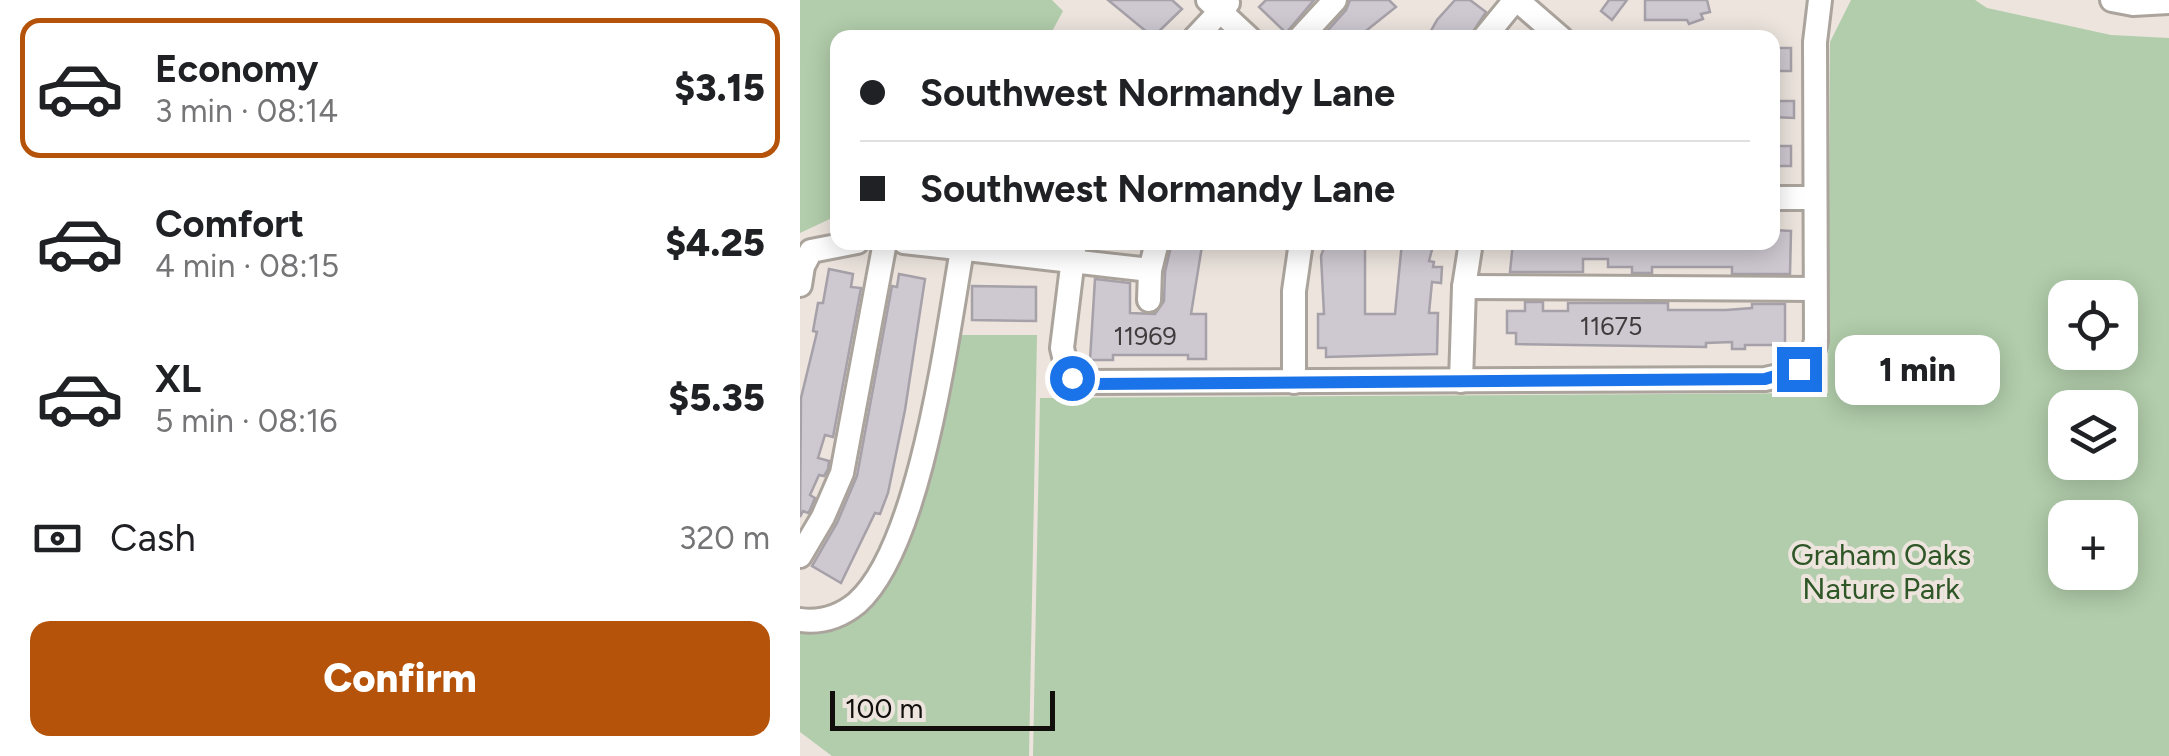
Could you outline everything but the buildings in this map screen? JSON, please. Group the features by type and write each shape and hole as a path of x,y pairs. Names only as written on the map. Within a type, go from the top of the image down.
{"street":[{"path":"1307,30 1335,0"},
{"path":"1491,30 1516,0 1552,30"},
{"path":"1073,251 1062,361 1072,378 1094,384 1765,379 1799,369 1814,348 1816,42 1820,0"},
{"path":"2112,0 2133,4 2169,2"},
{"path":"1202,30 1220,4 1242,30"},
{"path":"1780,198 1814,198"},
{"path":"800,285 812,251 830,247"},
{"path":"800,556 842,473 884,250"},
{"path":"800,620 827,620 858,602 875,582 901,530 930,425 962,250 1073,251 1150,270"},
{"path":"1148,300 1155,250"},
{"path":"1294,382 1294,291 1299,250"},
{"path":"1461,380 1464,287 1471,250"},
{"path":"1464,287 1815,289"}],"green space":[{"path":"800,0 1052,0 1063,11 1053,30 830,30 830,219 800,233"},
{"name":"Graham Oaks Nature Park","path":"1851,0 1975,0 1987,8 2111,35 2169,38 2169,756 1033,756 1040,398 1828,393 1830,42"},
{"path":"951,335 1037,335 1029,756 832,756 800,732 800,631 814,631 872,594"}],"route":[{"path":"1072,378 1094,384 1765,379 1799,369"}]}
